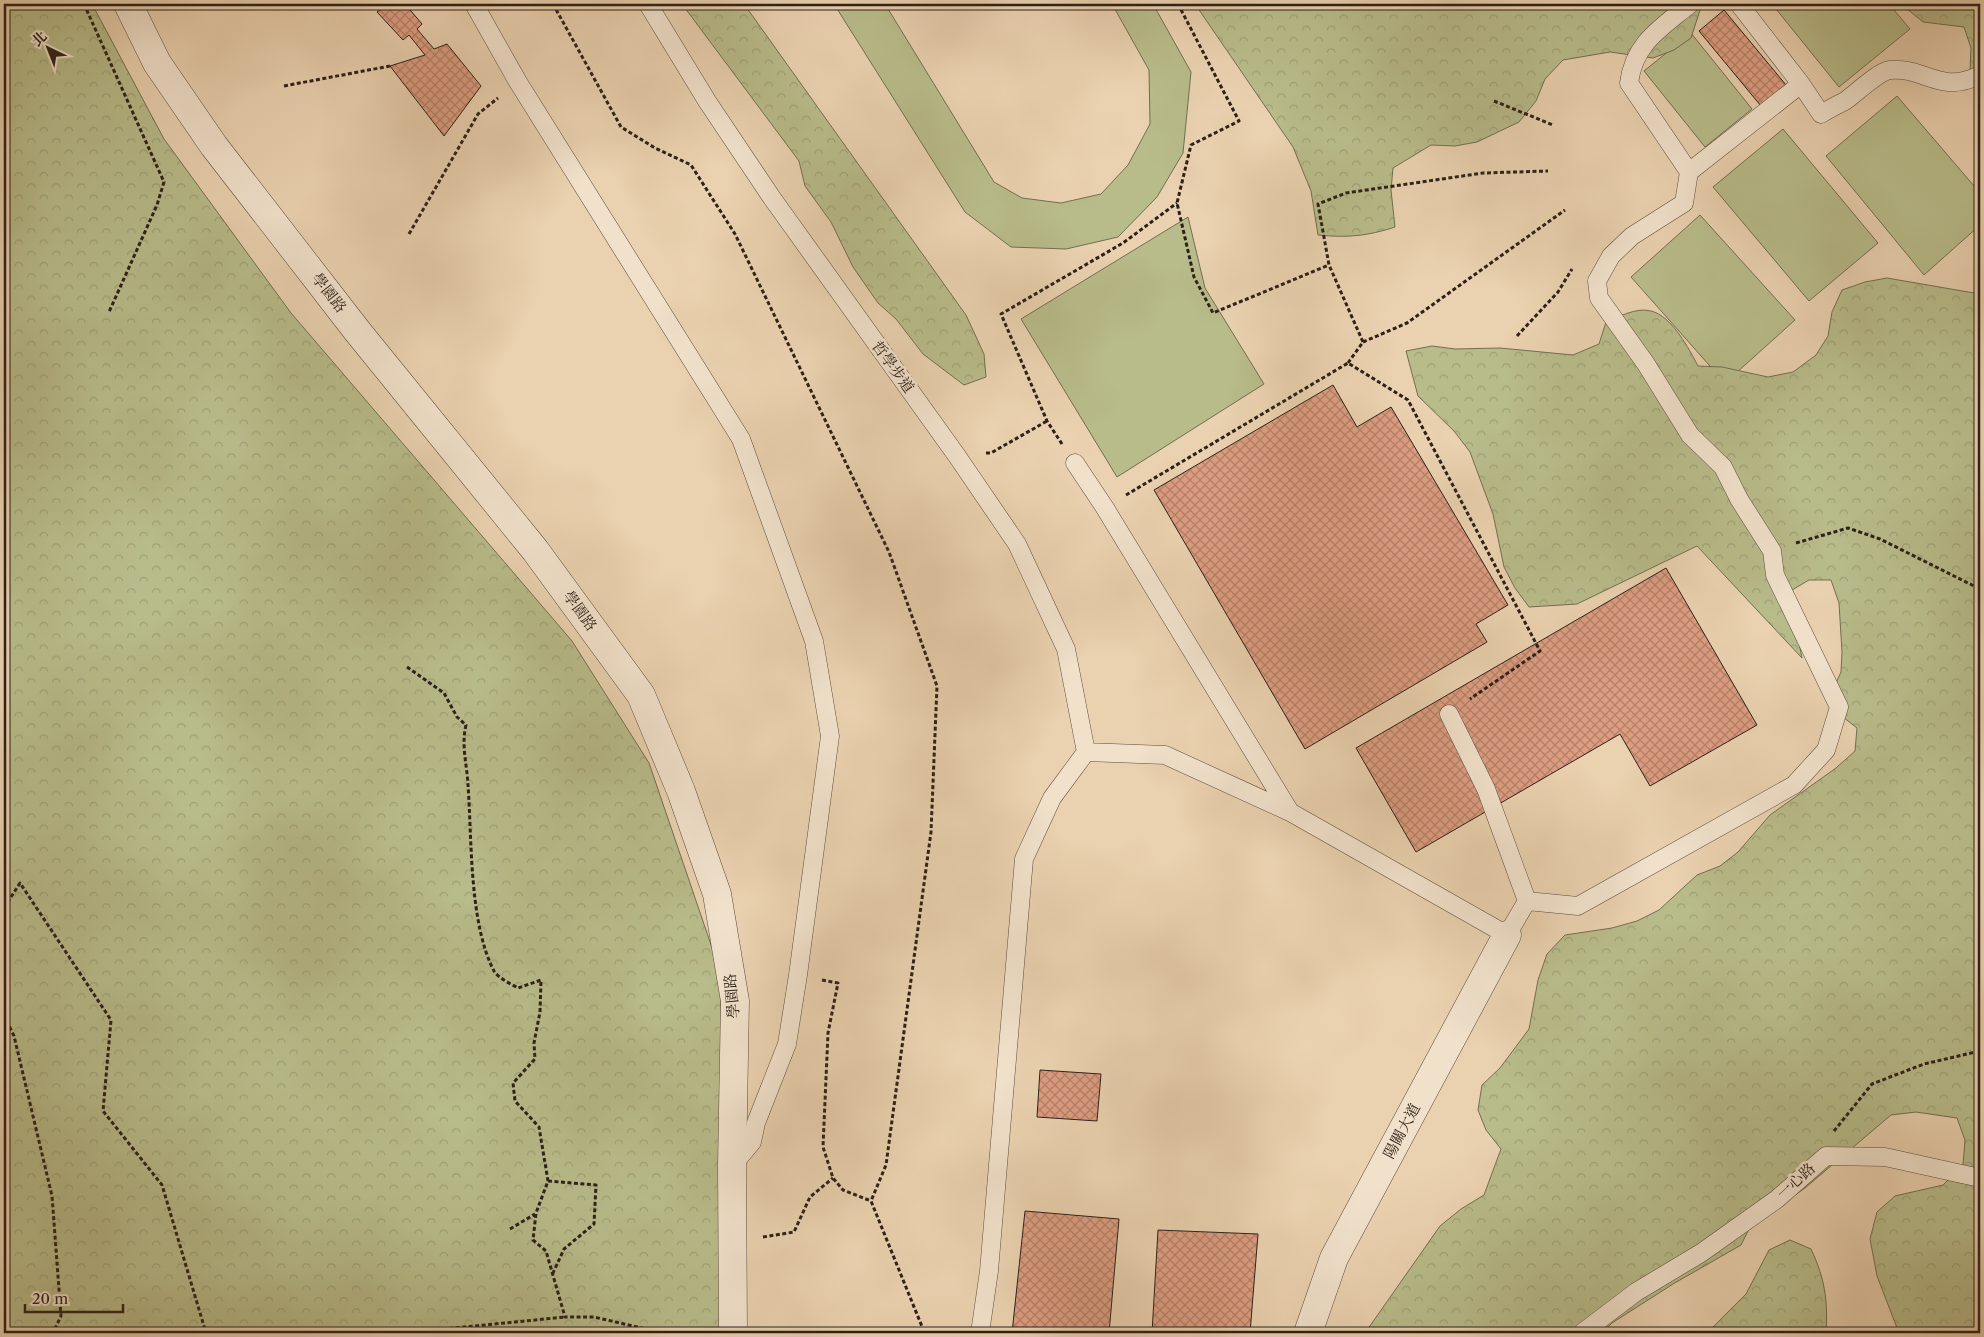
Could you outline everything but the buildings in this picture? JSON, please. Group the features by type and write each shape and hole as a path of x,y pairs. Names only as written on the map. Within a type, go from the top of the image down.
{"street":[{"name":"學園路","path":"128,4 157,63 214,146 358,332 535,550 641,695 681,791 717,894 735,1001 732,1166 733,1333"},
{"name":"陽關大道","path":"1308,1333 1334,1258 1507,935"}],"lane":[{"path":"474,4 518,82 741,439 814,641 830,736 798,975 787,1044 756,1123 752,1142 732,1166"},
{"name":"哲學步道","path":"648,4 707,101 772,198 957,456 1017,544 1066,649 1086,752"},
{"path":"1689,172 1629,83 1631,66 1643,43 1690,4"},
{"path":"1738,4 1801,84 1820,114 1845,101 1888,70 1910,72 1938,82 1965,82 1980,75"},
{"path":"1527,901 1578,906 1794,785 1826,750 1839,707 1775,575 1772,551 1739,499 1723,467 1690,435 1646,364 1599,298 1597,281 1611,256 1632,236 1684,203 1689,172 1801,84"},
{"path":"1075,463 1105,508 1290,812"},
{"path":"1449,714 1486,789 1527,901"},
{"path":"980,1333 989,1271 1024,859 1052,798 1086,752 1165,755 1290,812 1507,935 1527,901"},
{"name":"一心路","path":"1582,1333 1636,1292 1701,1254 1778,1199 1826,1156 1885,1157 1980,1178"}],"path":[{"path":"84,4 164,182 157,205 109,312"},
{"path":"553,4 621,127 655,148 691,165 736,234 889,552 937,686 931,832 886,1165 871,1201 923,1329 948,1333"},
{"path":"1178,4 1239,121 1191,145 1177,203 1194,277 1213,313 1329,266"},
{"path":"284,86 390,66"},
{"path":"409,234 478,114 518,82"},
{"path":"1494,101 1553,125"},
{"path":"1363,342 1329,266 1318,204 1346,193 1483,172 1548,171"},
{"path":"992,453 1047,421 1001,314 1123,243 1177,203"},
{"path":"1105,508 1348,363 1363,342 1407,323 1565,210"},
{"path":"1517,336 1558,292 1574,266"},
{"path":"1348,363 1408,400 1540,651 1449,714"},
{"path":"1772,551 1848,528 1880,539 1980,589"},
{"path":"407,667 444,693 457,718 466,725 462,739 468,786 477,911 482,945 495,973 518,988 540,980 540,1012 534,1043 534,1059 513,1083 515,1101 539,1127 548,1181 536,1214 533,1240 546,1251 565,1317"},
{"path":"4,908 20,883 111,1020 103,1111 162,1185 206,1333"},
{"path":"798,975 838,983 828,1033 822,1147 833,1178 843,1190 871,1201"},
{"path":"4,1014 14,1036 52,1196 61,1316 53,1333"},
{"path":"1811,1168 1832,1134 1872,1084 1924,1064 1980,1051"},
{"path":"755,1238 794,1232 810,1197 833,1178"},
{"path":"548,1181 596,1186 594,1224 564,1249 552,1274"},
{"path":"510,1229 536,1214"},
{"path":"404,1333 565,1317 594,1317 663,1333"}],"green space":[{"path":"4,4 92,4 164,139 291,313 572,641 649,763 721,974 721,1333 4,1333"},
{"path":"682,4 744,4 966,315 984,354 986,377 964,385 923,354 896,319 878,303 853,267 831,222 805,186 799,161"},
{"path":"834,4 885,4 994,182 1022,198 1061,203 1101,194 1128,165 1150,124 1149,70 1112,4 1153,4 1191,72 1183,153 1157,197 1118,237 1066,249 1011,247 965,212"},
{"path":"1195,4 1702,4 1691,38 1674,50 1653,58 1610,52 1563,60 1545,79 1536,101 1519,122 1477,142 1455,146 1431,145 1393,168 1391,190 1395,227 1357,236 1338,236 1318,235 1311,191 1293,147"},
{"path":"1772,4 1889,4 1910,29 1839,87"},
{"path":"1905,4 1980,4 1980,78 1970,69 1971,48 1964,27 1923,22 1906,8"},
{"path":"1691,33 1752,109 1705,147 1644,71"},
{"path":"1897,96 1980,193 1980,225 1924,275 1826,156"},
{"path":"1783,129 1878,243 1809,301 1713,187"},
{"path":"1700,215 1795,320 1725,383 1631,277"},
{"path":"1188,217 1205,288 1264,384 1117,477 1021,319"},
{"path":"1887,278 1980,294 1980,1333 1899,1333 1877,1276 1870,1239 1877,1212 1895,1196 1943,1185 1963,1165 1965,1140 1957,1118 1916,1112 1891,1115 1805,1188 1751,1225 1741,1245 1673,1284 1612,1323 1602,1333 1365,1333 1440,1226 1461,1209 1484,1195 1501,1149 1486,1130 1478,1110 1482,1085 1500,1068 1529,1029 1538,980 1547,954 1565,935 1612,928 1637,921 1659,910 1697,875 1720,866 1738,852 1770,815 1836,768 1855,751 1857,728 1839,714 1831,694 1841,672 1842,652 1839,603 1831,580 1809,580 1792,590 1789,614 1797,634 1802,658 1697,546 1577,604 1529,607 1515,588 1504,567 1493,514 1470,452 1454,431 1418,396 1406,351 1432,346 1455,349 1500,348 1573,355 1599,344 1606,322 1628,313 1645,310 1659,314 1673,326 1685,342 1698,366 1722,367 1768,377 1793,372 1816,355 1828,336 1832,312 1842,290 1865,282"},
{"path":"1790,1240 1811,1249 1816,1260 1824,1290 1826,1333 1707,1333 1746,1294 1769,1250"}]}
